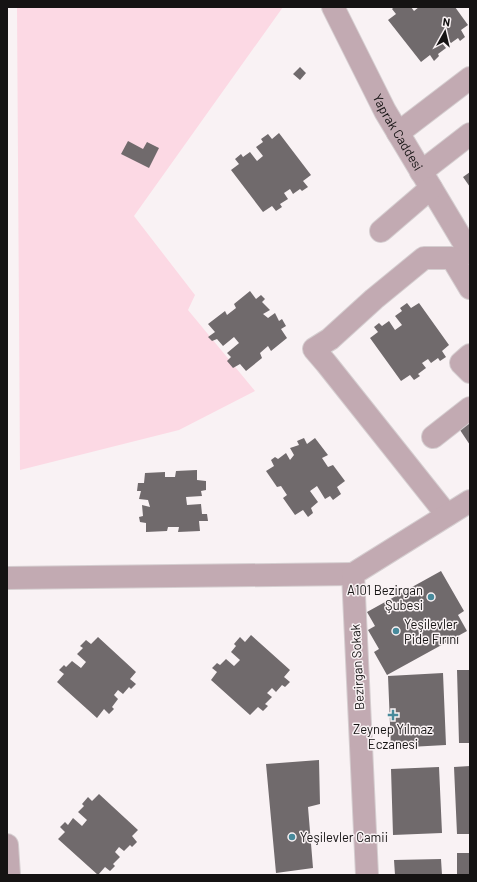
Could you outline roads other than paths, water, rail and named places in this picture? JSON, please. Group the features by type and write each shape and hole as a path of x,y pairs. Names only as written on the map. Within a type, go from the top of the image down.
{"street":[{"name":"Yaprak Caddesi","path":"333,7 385,111 470,253"},
{"path":"398,133 470,78"},
{"path":"381,230 470,134"},
{"path":"447,515 314,349 330,339 424,258 452,258 470,288"},
{"path":"470,355 460,363 470,372"},
{"path":"433,437 470,408"},
{"path":"7,578 353,574 470,501"},
{"name":"Bezirgan Sokak","path":"353,574 367,875"},
{"path":"7,845 9,875"}],"place":[{"name":"A101 Bezirgan Şubesi","path":"431,597"},
{"name":"Yeşilevler Pide Fırını","path":"396,631"},
{"name":"Zeynep Yılmaz Eczanesi","path":"393,715"},
{"name":"Yeşilevler Camii","path":"292,837"}]}
